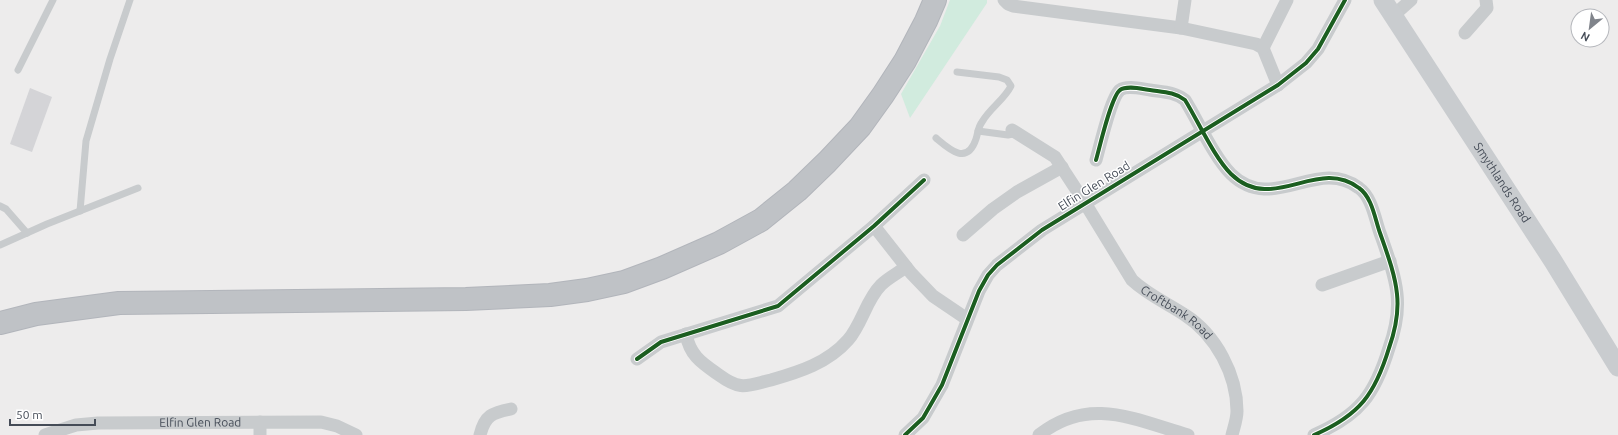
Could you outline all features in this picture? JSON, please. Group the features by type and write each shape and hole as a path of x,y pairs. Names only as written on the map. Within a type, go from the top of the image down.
{"highway":[{"path":"0,323 36,314 119,303 474,298 550,295 587,290 624,282 662,268 718,243 761,220 797,191 827,162 860,126 883,95 905,61 935,0"}],"main road":[{"name":"Smythlands Road","path":"1388,8 1553,262 1618,367"}],"street":[{"path":"1004,0 1013,6 1181,28 1246,40 1263,48 1278,85"},
{"path":"1181,28 1185,0"},
{"path":"1263,48 1287,0"},
{"name":"Elfin Glen Road","path":"905,435 923,418 942,384 979,291 988,275 997,265 1042,230 1278,85 1306,63 1318,49 1346,0"},
{"path":"1388,8 1410,0"},
{"path":"1465,32 1486,8 1486,0"},
{"path":"1096,160 1112,104 1121,89 1126,87 1171,93 1180,96 1185,100 1221,162 1231,174 1242,183 1254,188 1265,190 1329,177 1346,180 1360,188 1368,199 1390,260 1397,294 1397,315 1393,337 1382,372 1367,398 1344,420 1314,435"},
{"name":"Croftbank Road","path":"1015,131 1055,157 1132,280 1141,289 1186,315 1202,328 1218,348 1224,358 1235,392 1237,412 1232,435"},
{"path":"963,235 1017,192 1062,167"},
{"path":"637,359 661,342 778,306 874,226 924,180"},
{"path":"874,226 906,267 932,296 967,319"},
{"path":"1322,285 1390,260"},
{"path":"686,334 690,350 695,356 715,373 735,385 745,386 786,376 804,370 837,351 849,339 874,294 882,284 906,267"},
{"path":"480,435 488,417 494,413 511,409"},
{"path":"1039,435 1052,425 1075,415 1097,412 1118,415 1188,435"},
{"name":"Elfin Glen Road","path":"45,435 76,424 98,422 260,429 321,422 336,426 356,435"}],"lane":[{"path":"18,70 53,0"},
{"path":"80,211 86,141 110,60 130,0"},
{"path":"936,138 954,153 965,153 972,149 982,122 1011,86 1007,80 957,72"},
{"path":"978,131 1008,135 1015,131"},
{"path":"0,245 138,188"},
{"path":"0,206 6,209 27,233"}],"green space":[{"path":"950,0 987,0 987,3 910,118 901,94 940,26"}],"building":[{"path":"30,88 52,97 32,152 10,144"}],"cycle path":[{"path":"905,435 923,418 942,385 979,291 988,275 997,265 1042,230 1278,85 1306,63 1318,49 1345,0"},
{"path":"1096,160 1113,102 1117,94 1123,89 1139,88 1173,94 1185,100 1218,158 1231,174 1247,185 1263,189 1279,188 1311,180 1327,178 1343,180 1359,188 1367,197 1380,233 1396,286 1397,315 1395,328 1384,364 1378,378 1364,401 1343,419 1314,435"},
{"path":"637,359 661,342 778,306 874,226 924,180"}]}
